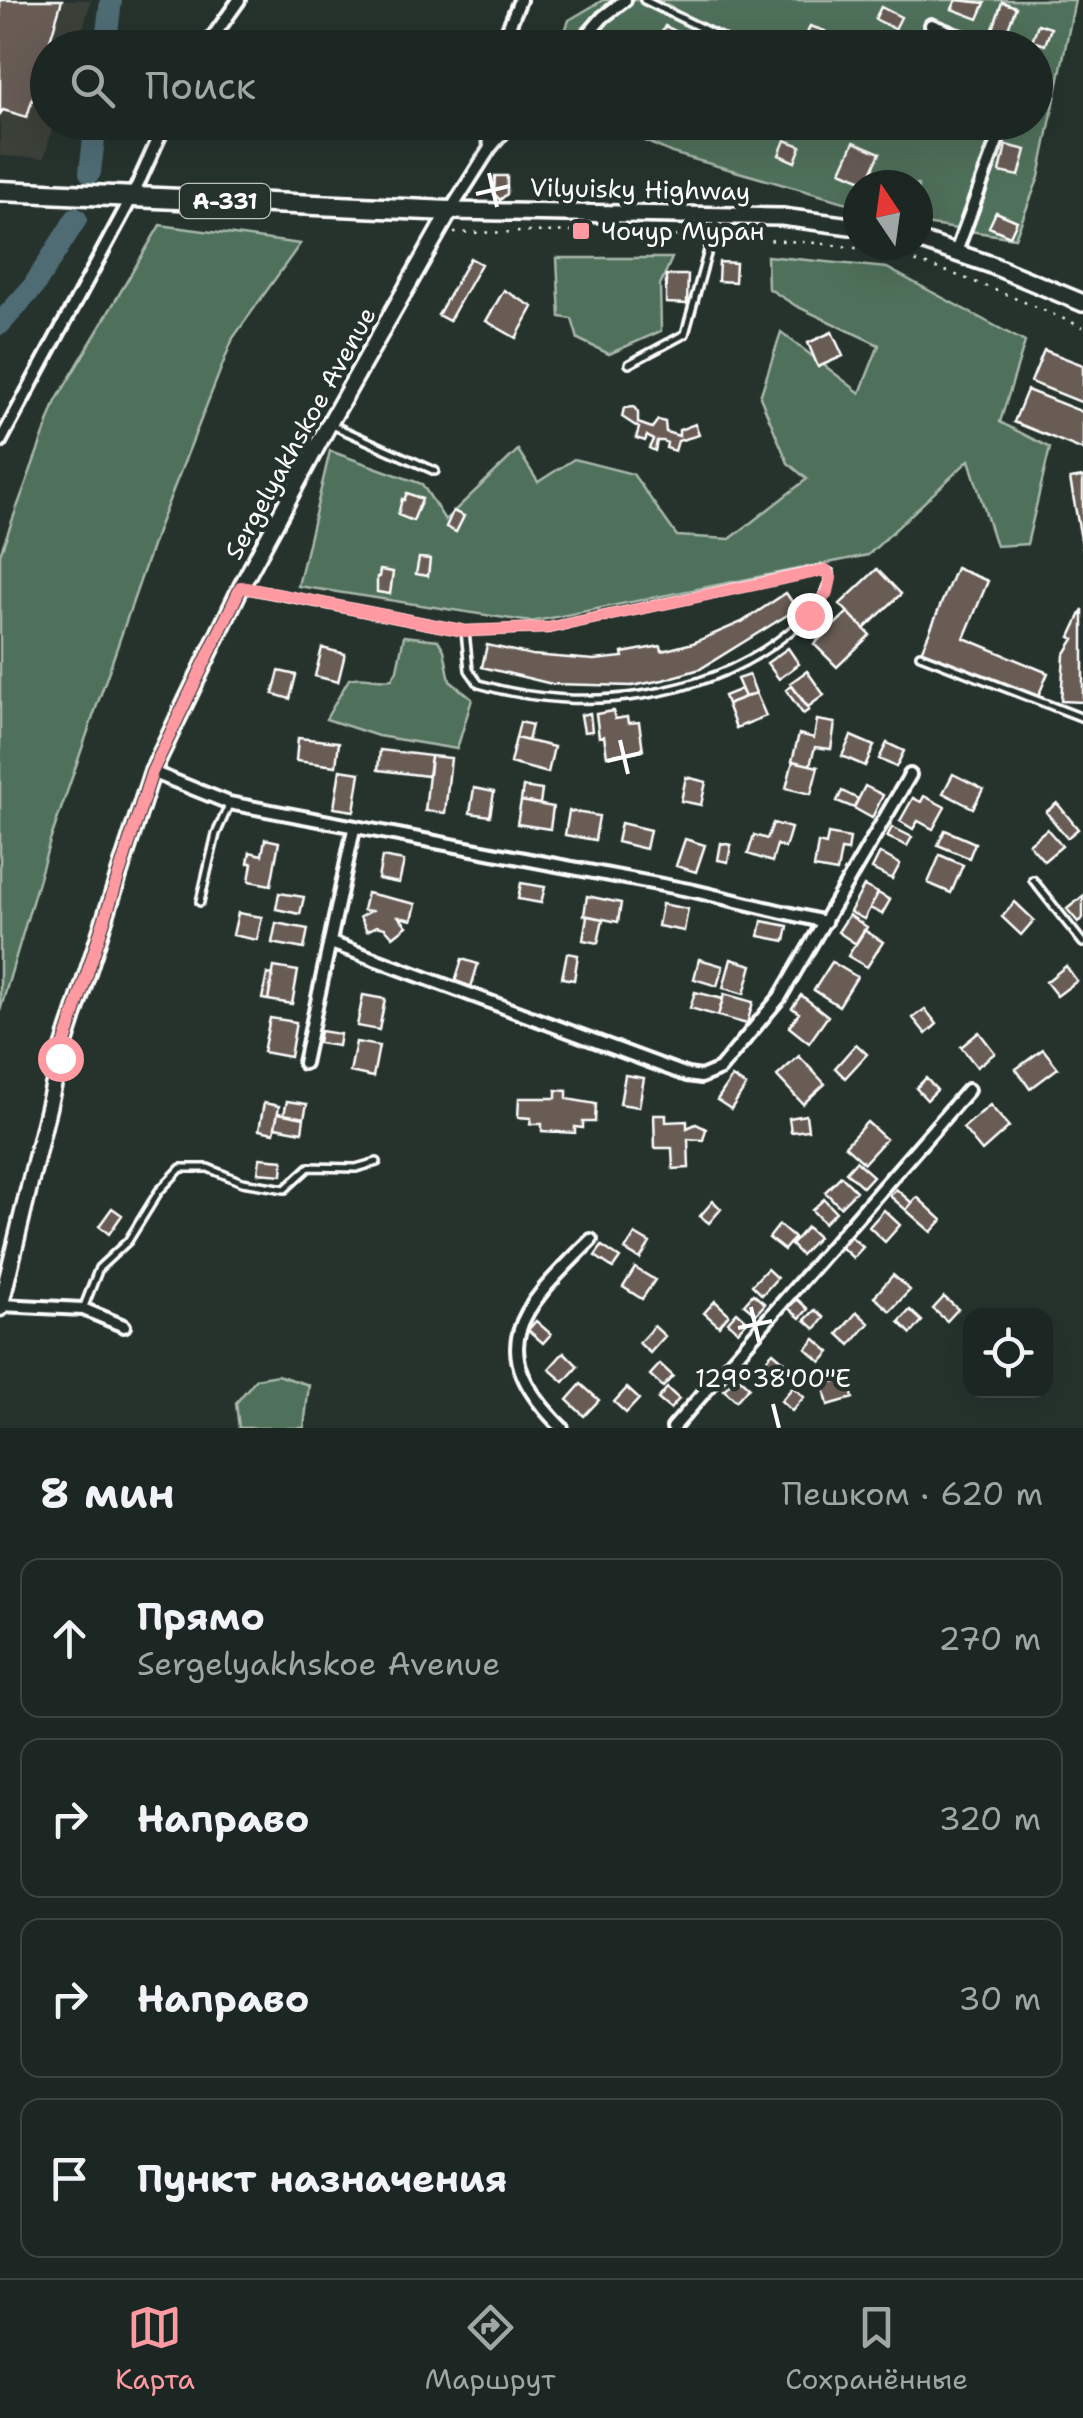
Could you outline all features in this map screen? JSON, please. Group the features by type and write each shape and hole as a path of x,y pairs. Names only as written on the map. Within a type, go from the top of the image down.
{"highway":[{"name":"Vilyuisky Highway","path":"0,191 450,211"}],"main road":[{"name":"Vilyuisky Highway","path":"450,211 782,217 843,225"},
{"name":"Sergelyakhskoe Avenue","path":"0,1306 60,1058 152,772 241,587 450,211"},
{"path":"933,245 1083,303"}],"street":[{"path":"218,30 239,0"},
{"path":"508,30 519,4 533,0"},
{"path":"592,30 625,0"},
{"path":"931,25 944,30"},
{"path":"0,442 132,196 158,140"},
{"path":"489,140 490,148"},
{"path":"450,211 497,140"},
{"path":"956,252 997,140"},
{"path":"152,772 229,803 694,891 825,922"},
{"path":"331,943 686,1075 701,1077 720,1069 780,997 910,776"},
{"path":"304,1063 354,829"},
{"path":"673,1428 968,1090"},
{"path":"562,1428 528,1387 518,1365 517,1332 532,1305 591,1240"},
{"path":"0,1306 83,1308 124,1326"}],"lane":[{"path":"644,0 705,30"},
{"path":"629,364 686,334 718,215"},
{"path":"329,424 435,472"},
{"path":"241,587 465,631 549,628 821,570 826,570 831,578 828,592 809,615 761,652 729,668 651,693 561,700 479,684 469,670 465,631"},
{"path":"920,654 1083,718"},
{"path":"200,902 216,834 229,803"},
{"path":"1033,880 1083,944"},
{"path":"83,1308 100,1268 128,1241 158,1190 180,1168 208,1168 242,1182 285,1190 308,1167 356,1168 377,1162"}],"path":[{"path":"437,233 602,231 806,242 876,251 982,286 1083,326"}],"shaded area":[{"path":"0,0 91,0 83,30 30,30 30,140 49,140 44,158 0,156"}],"green space":[{"path":"603,0 1075,0 1053,108 1053,30 565,30 569,20"},
{"path":"643,140 1047,140 1039,177 1015,238 933,225 933,170 843,170 843,202 672,153"},
{"path":"160,225 300,244 233,338 159,526 50,841 0,1011 0,554 56,401"},
{"path":"767,256 887,268 1025,342 1000,422 1050,448 1027,544 996,546 969,460 868,555 531,622 298,586 330,451 422,484 445,520 518,450 538,482 574,459 633,474 677,536 730,539 807,479 788,463 760,397 781,332 860,393 879,345 796,306 768,288"},
{"path":"557,258 672,258 660,285 661,331 609,354 578,339 572,319 560,317"},
{"path":"404,636 438,640 450,681 472,699 457,749 378,736 326,719 349,679 392,679"},
{"path":"277,1375 309,1385 304,1428 239,1428 236,1403 256,1379"}],"building":[{"path":"0,0 62,0 53,30 30,30 27,117 3,110 0,114"},
{"path":"956,0 985,3 978,19 952,9"},
{"path":"1002,2 1016,7 1007,30 993,30"},
{"path":"881,7 901,17 895,29 875,19"},
{"path":"785,140 801,146 795,162 779,155"},
{"path":"854,142 880,153 872,170 841,171"},
{"path":"1006,145 1026,150 1019,176 1000,172"},
{"path":"495,176 507,176 507,194 500,200 494,194"},
{"path":"996,212 1017,221 1010,236 989,227"},
{"path":"470,258 481,264 449,321 438,315"},
{"path":"719,262 736,263 735,282 718,281"},
{"path":"666,275 688,275 687,304 666,303"},
{"path":"504,290 533,307 516,338 486,321"},
{"path":"832,332 843,356 818,367 808,343"},
{"path":"1044,350 1083,365 1083,403 1031,382"},
{"path":"1027,390 1083,412 1083,450 1014,422"},
{"path":"634,407 638,423 652,428 658,420 665,422 666,432 679,436 679,430 695,424 699,435 678,441 675,451 666,448 667,443 657,441 655,451 649,448 653,440 647,436 645,441 636,438 639,428 622,417 624,408"},
{"path":"1083,477 1083,550 1070,479"},
{"path":"407,493 422,499 413,521 398,515"},
{"path":"453,511 464,516 456,532 446,527"},
{"path":"419,558 430,559 428,576 416,574"},
{"path":"956,568 988,581 964,638 1048,673 1037,699 921,652"},
{"path":"877,569 901,594 864,629 840,604"},
{"path":"380,570 393,572 390,594 377,592"},
{"path":"786,593 797,609 700,669 663,680 632,686 552,684 482,667 487,645 532,655 594,660 661,646 662,651 693,643 742,622"},
{"path":"1083,609 1083,702 1061,701 1064,655 1074,639 1070,637"},
{"path":"848,612 870,635 837,667 814,644"},
{"path":"322,648 345,654 338,682 315,676"},
{"path":"788,648 799,664 779,679 767,663"},
{"path":"279,671 296,675 290,699 273,694"},
{"path":"807,671 824,695 808,707 790,683"},
{"path":"749,675 756,693 745,697 737,679"},
{"path":"792,686 809,710 803,714 786,690"},
{"path":"741,689 745,697 727,704 724,696"},
{"path":"756,693 766,716 736,728 727,704"},
{"path":"613,711 615,719 627,717 628,723 639,722 643,750 607,756 596,714"},
{"path":"590,713 592,731 584,732 581,715"},
{"path":"817,720 835,723 831,749 815,747 810,765 792,761 799,734 814,738"},
{"path":"520,722 532,725 528,741 516,738"},
{"path":"851,736 874,746 865,766 842,756"},
{"path":"298,738 339,742 336,766 296,761"},
{"path":"516,738 554,747 548,773 510,763"},
{"path":"887,743 904,751 896,767 879,759"},
{"path":"380,750 431,756 428,776 378,770"},
{"path":"431,756 451,758 445,813 425,811"},
{"path":"793,761 818,767 811,794 786,788"},
{"path":"340,770 360,773 354,811 334,808"},
{"path":"953,774 983,789 973,808 943,793"},
{"path":"686,777 706,782 701,805 681,801"},
{"path":"865,786 883,795 872,818 854,808"},
{"path":"523,787 542,790 540,804 521,801"},
{"path":"474,788 494,792 490,816 470,813"},
{"path":"842,791 858,799 854,808 837,801"},
{"path":"924,796 945,807 933,829 918,821 913,829 900,821 913,798 921,802"},
{"path":"521,801 553,807 550,829 517,824"},
{"path":"1057,803 1078,829 1067,838 1046,812"},
{"path":"569,811 599,816 595,840 565,835"},
{"path":"621,823 650,830 646,849 617,842"},
{"path":"773,823 791,828 785,848 777,845 772,862 748,854 754,835 767,839"},
{"path":"892,827 912,837 907,846 887,837"},
{"path":"1047,829 1062,846 1044,861 1029,844"},
{"path":"945,830 975,843 969,858 938,845"},
{"path":"828,834 850,838 848,851 841,850 837,872 814,868 818,843 826,845"},
{"path":"265,839 279,842 271,885 249,881 250,852 262,855"},
{"path":"685,839 705,845 696,872 676,866"},
{"path":"721,843 731,845 728,862 718,860"},
{"path":"880,853 900,864 892,879 872,869"},
{"path":"940,855 963,865 951,893 928,883"},
{"path":"382,857 404,861 399,883 378,879"},
{"path":"521,883 545,887 541,903 518,899"},
{"path":"864,886 878,893 864,919 850,912"},
{"path":"279,893 304,897 300,914 276,909"},
{"path":"367,893 416,904 412,920 399,917 407,926 393,937 377,926 367,931 360,917 371,911 363,910"},
{"path":"878,893 890,900 882,914 870,908"},
{"path":"587,896 621,903 618,922 584,915"},
{"path":"1083,896 1083,918 1078,922 1067,909"},
{"path":"1015,902 1034,920 1021,935 1002,917"},
{"path":"662,904 688,909 684,931 658,926"},
{"path":"238,913 262,917 257,940 233,935"},
{"path":"849,915 867,927 856,944 838,932"},
{"path":"587,916 603,919 598,943 583,940"},
{"path":"762,921 788,926 785,941 759,936"},
{"path":"276,923 308,929 304,949 272,943"},
{"path":"864,930 883,942 867,967 848,956"},
{"path":"567,953 578,955 574,980 562,978"},
{"path":"462,959 478,964 471,987 455,982"},
{"path":"699,959 723,966 717,986 694,979"},
{"path":"731,959 752,965 744,994 723,988"},
{"path":"832,962 857,977 839,1006 814,990"},
{"path":"1066,966 1077,981 1057,996 1046,982"},
{"path":"274,967 298,971 292,1004 268,1000"},
{"path":"267,974 273,975 268,1000 262,999"},
{"path":"695,992 723,999 718,1016 690,1008"},
{"path":"724,994 753,1002 747,1024 718,1016"},
{"path":"363,995 385,999 379,1030 357,1026"},
{"path":"801,995 828,1016 809,1043 789,1027 799,1013 792,1008"},
{"path":"925,1009 937,1024 926,1034 913,1018"},
{"path":"270,1018 296,1022 290,1057 263,1052"},
{"path":"320,1031 340,1034 338,1046 318,1043"},
{"path":"979,1032 995,1053 977,1067 961,1047"},
{"path":"356,1042 379,1046 373,1077 350,1072"},
{"path":"856,1044 867,1054 845,1078 835,1068"},
{"path":"1043,1049 1058,1068 1030,1089 1016,1069"},
{"path":"799,1056 825,1084 803,1104 777,1076"},
{"path":"625,1075 644,1078 639,1107 620,1104"},
{"path":"732,1077 746,1086 731,1109 717,1100"},
{"path":"926,1078 937,1090 927,1100 916,1088"},
{"path":"556,1090 567,1091 567,1099 596,1104 595,1122 583,1122 583,1128 575,1127 575,1133 542,1131 542,1124 530,1124 531,1118 518,1117 519,1098 556,1098"},
{"path":"287,1101 307,1104 304,1118 284,1114"},
{"path":"264,1103 279,1106 274,1133 259,1130"},
{"path":"990,1105 1009,1127 982,1151 963,1128"},
{"path":"278,1113 304,1118 302,1132 275,1127"},
{"path":"654,1115 666,1115 666,1122 687,1121 687,1128 696,1124 706,1129 703,1140 688,1139 689,1168 673,1169 672,1148 655,1148"},
{"path":"806,1115 808,1130 791,1132 789,1118"},
{"path":"867,1122 886,1139 864,1163 845,1146"},
{"path":"260,1158 283,1160 282,1175 258,1173"},
{"path":"856,1161 873,1176 863,1187 846,1172"},
{"path":"841,1176 856,1191 840,1207 825,1192"},
{"path":"896,1189 912,1203 906,1210 890,1196"},
{"path":"917,1197 942,1220 931,1232 906,1210"},
{"path":"824,1199 836,1212 824,1223 812,1210"},
{"path":"713,1201 721,1209 709,1223 700,1216"},
{"path":"112,1208 122,1215 109,1234 99,1226"},
{"path":"884,1210 900,1225 885,1242 869,1227"},
{"path":"779,1225 794,1238 784,1250 769,1238"},
{"path":"807,1227 818,1237 801,1255 791,1245"},
{"path":"635,1234 650,1243 640,1259 625,1250"},
{"path":"850,1236 863,1247 853,1258 841,1247"},
{"path":"602,1246 620,1258 613,1268 595,1256"},
{"path":"635,1268 655,1280 642,1299 623,1287"},
{"path":"767,1269 777,1278 762,1295 752,1285"},
{"path":"893,1275 910,1290 890,1311 874,1297"},
{"path":"753,1294 765,1304 756,1314 744,1304"},
{"path":"944,1297 958,1309 947,1321 933,1309"},
{"path":"797,1299 808,1309 800,1318 788,1308"},
{"path":"715,1301 729,1314 719,1326 704,1313"},
{"path":"815,1310 824,1318 815,1329 805,1320"},
{"path":"910,1310 922,1321 911,1334 899,1322"},
{"path":"737,1312 747,1321 738,1331 728,1322"},
{"path":"857,1312 869,1323 850,1345 838,1334"},
{"path":"536,1321 551,1334 543,1343 528,1330"},
{"path":"654,1326 665,1336 650,1353 639,1343"},
{"path":"815,1339 830,1352 821,1362 806,1349"},
{"path":"564,1352 578,1366 564,1382 549,1369"},
{"path":"773,1352 786,1363 774,1377 761,1365"},
{"path":"660,1364 673,1376 663,1387 650,1375"},
{"path":"737,1376 749,1387 736,1401 724,1390"},
{"path":"848,1378 853,1398 828,1405 823,1384"},
{"path":"581,1384 599,1400 584,1416 567,1400"},
{"path":"793,1387 804,1397 792,1411 781,1401"},
{"path":"627,1388 639,1399 626,1413 614,1402"},
{"path":"667,1388 679,1399 670,1409 658,1399"}],"waterway":[{"path":"107,30 111,0"},
{"path":"90,172 94,140"},
{"path":"0,324 33,287 76,219"}],"place":[{"name":"Чочур Муран","path":"581,231"}],"route":[{"path":"60,1058 152,772 241,587 465,631 514,630 549,628 826,570 831,578 828,592 809,615"}]}
